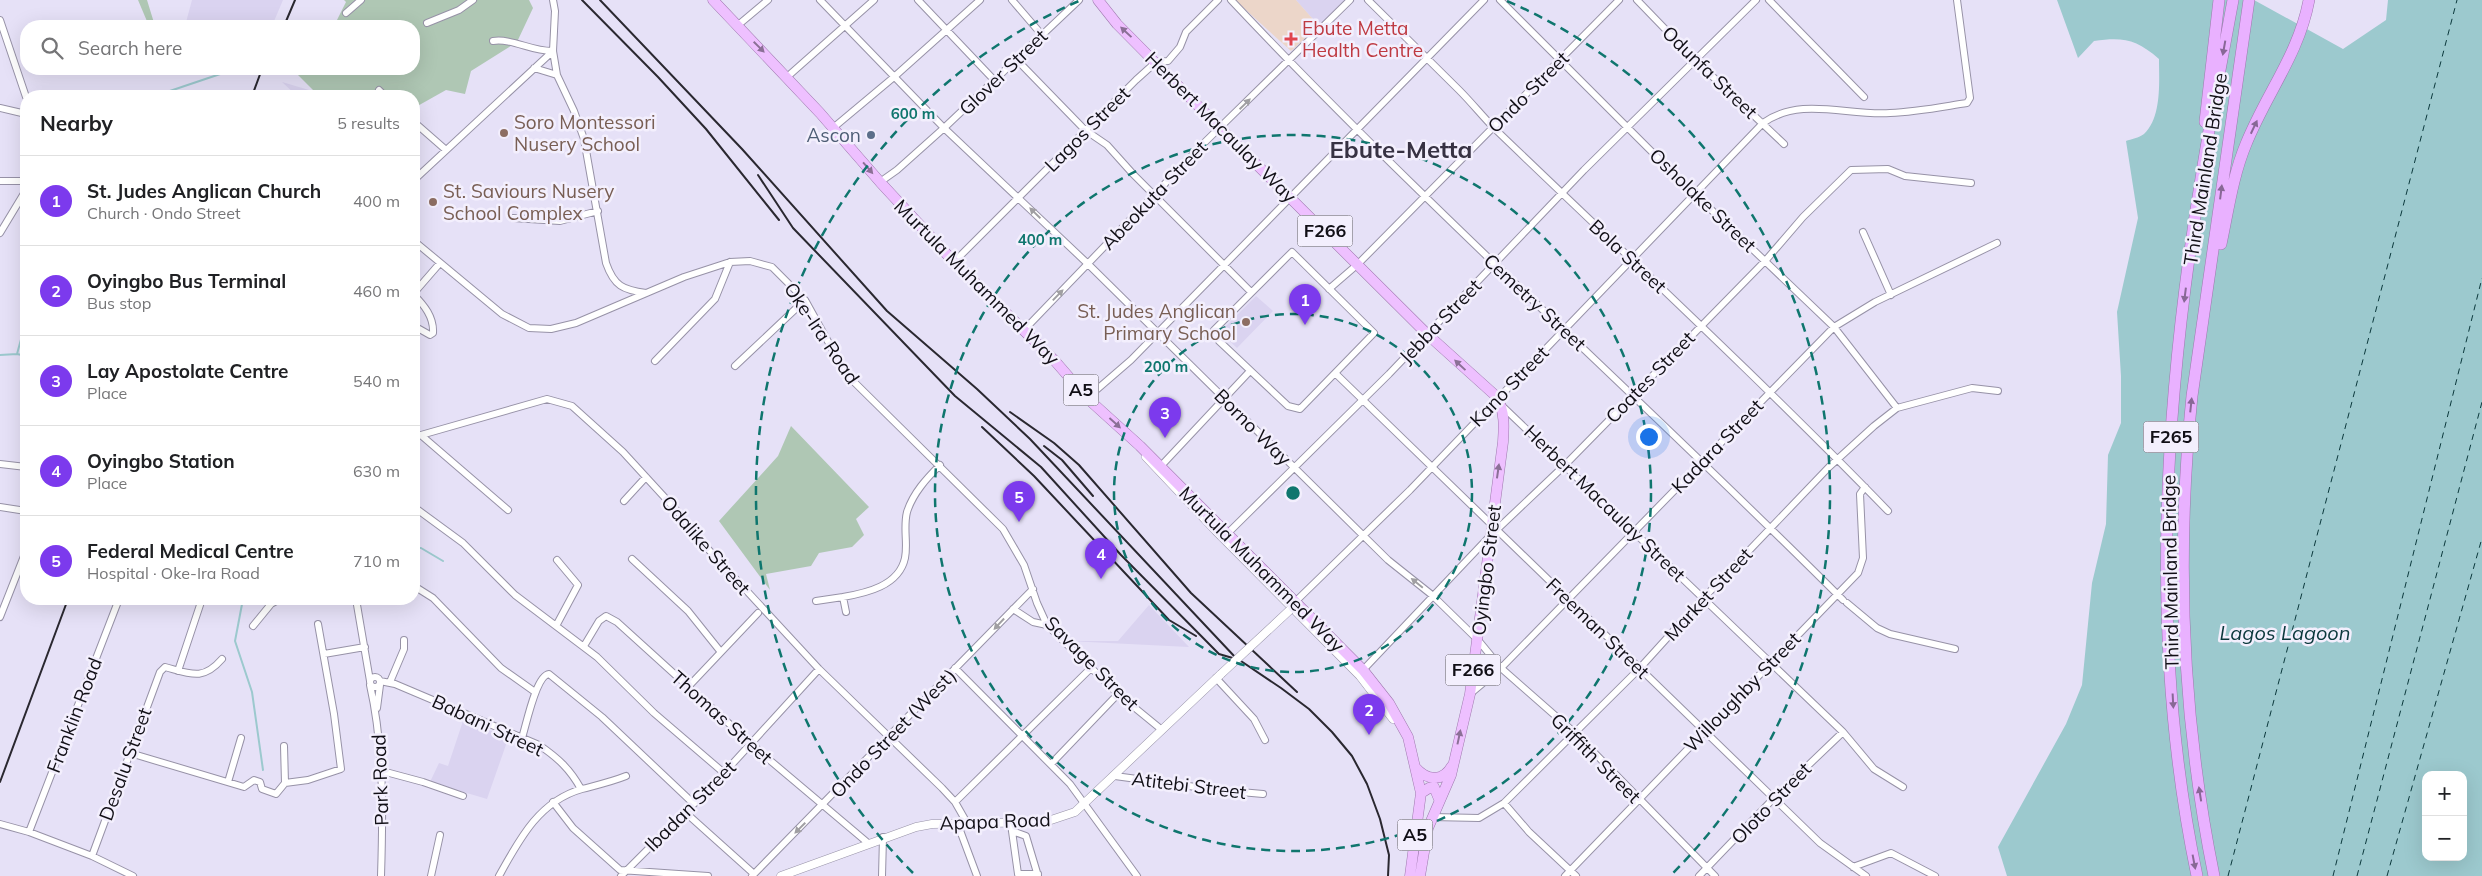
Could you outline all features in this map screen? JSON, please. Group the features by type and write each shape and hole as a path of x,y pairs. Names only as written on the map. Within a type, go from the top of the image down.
{"highway":[{"name":"Murtula Muhammed Way","path":"713,0 787,77 954,262 1024,330 1087,398 1140,446 1294,605 1362,670 1379,689 1408,737 1421,793"},
{"name":"Herbert Macaulay Way","path":"1098,0 1117,24 1220,128 1427,334 1498,401"},
{"path":"2203,166 2206,100 2219,0"},
{"name":"Third Mainland Bridge","path":"2197,876 2185,812 2174,722 2166,557 2168,478 2175,384 2203,166 2233,0"},
{"name":"Third Mainland Bridge","path":"2214,876 2204,822 2191,720 2184,595 2188,436 2192,396 2249,0"},
{"path":"2211,274 2246,145 2293,53 2303,26 2309,0"},
{"name":"Oyingbo Street","path":"1439,799 1451,775 1470,694 1503,442 1503,418 1498,401"},
{"path":"1415,767 1424,776 1435,778 1445,774 1454,761"},
{"path":"1421,793 1434,787 1439,799"},
{"name":"A5","path":"1410,876 1421,793"},
{"name":"A5","path":"1420,876 1432,817 1439,799"}],"street":[{"path":"346,13 361,0"},
{"path":"427,23 459,10 473,0"},
{"path":"553,0 556,11 553,51 557,75 584,139 606,263 610,275 618,285 630,291 647,293"},
{"path":"737,26 768,0"},
{"name":"Borno Way","path":"820,0 944,128 1088,264 1365,535 1388,560 1432,595 1478,640"},
{"path":"787,77 874,0"},
{"path":"918,0 995,81"},
{"path":"833,128 948,30 980,0"},
{"path":"1012,0 1042,35"},
{"name":"Glover Street","path":"880,182 944,128 1079,0"},
{"name":"Lagos Street","path":"954,262 1085,130 1156,62 1168,60 1180,46 1186,32 1218,0"},
{"name":"Cemetry Street","path":"1232,0 1290,61 1495,264 1702,460 1732,492 1845,601 1877,628 1890,634 1955,649"},
{"name":"Abeokuta Street","path":"1024,330 1220,128 1350,0"},
{"name":"Bola Street","path":"1368,0 1460,90 1493,127 1650,276 1888,511"},
{"path":"1087,398 1157,333 1484,0"},
{"name":"Osholake Street","path":"1500,0 1695,194 1834,327 1897,408"},
{"name":"Ondo Street","path":"1329,289 1358,264 1425,194 1619,0"},
{"name":"Odunfa Street","path":"1638,0 1695,60 1784,144"},
{"name":"Jebba Street","path":"1227,534 1427,334 1627,127 1756,0"},
{"path":"1770,0 1864,97"},
{"name":"Kano Street","path":"1294,605 1498,401 1563,330 1762,124 1780,112 1799,108 1890,113 1967,102 1970,98 1957,0"},
{"path":"0,20 24,90"},
{"path":"493,41 501,40 518,46 553,51"},
{"path":"420,175 553,51"},
{"path":"1016,59 1085,130 1107,145 1155,196 1252,292"},
{"path":"534,68 557,75"},
{"path":"0,108 20,113"},
{"path":"420,127 446,150"},
{"name":"Coates Street","path":"1362,670 1492,532 1565,465 1632,394 1766,260 1803,218 1851,170 1888,169 1905,176 1971,183"},
{"path":"0,181 20,182"},
{"path":"0,233 20,200"},
{"path":"513,218 560,222 598,211"},
{"path":"1863,232 1891,294"},
{"name":"Kadara Street","path":"1470,694 1501,668 1570,599 1636,532 1702,460 1834,327 1891,294 1997,243"},
{"name":"Oke-Ira Road","path":"420,246 512,321 538,330 576,324 684,277 730,262 750,261 772,267 805,300 846,374 940,464 1003,529 1014,545 1033,589"},
{"path":"1292,252 1329,289 1374,333 1300,409 1288,406 1219,341 1214,330 1292,252"},
{"path":"655,361 715,298 730,262"},
{"path":"420,287 440,263"},
{"path":"735,366 805,300"},
{"path":"420,301 430,318 433,333 430,335 420,329"},
{"path":"1160,467 1250,371"},
{"name":"Freeman Street","path":"1335,373 1431,468 1492,532 1570,599 1639,669 1820,844 1866,876"},
{"name":"Market Street","path":"1432,817 1479,818 1504,803 1639,669 1770,528 1837,460 1897,408 1972,388 1998,391"},
{"name":"Odalike Street","path":"422,436 547,399 572,406 609,438 646,477 708,549 819,668 955,802 977,876"},
{"name":"Herbert Macaulay Street","path":"1498,401 1843,732 1874,769 1903,787"},
{"path":"422,436 508,510"},
{"path":"1140,446 1148,461 1216,531 1294,605 1360,676 1382,702 1402,736 1415,767"},
{"path":"0,464 20,466"},
{"path":"816,601 874,591 897,571 905,560 904,525 908,511 914,497 940,464"},
{"path":"624,502 646,477"},
{"name":"Willoughby Street","path":"1565,876 1858,572 1863,558 1860,494 1865,487"},
{"path":"0,508 20,510"},
{"path":"420,511 463,543 499,581 584,646 654,713 724,773"},
{"path":"632,559 688,611 720,651"},
{"path":"556,560 578,585 556,626"},
{"path":"0,617 20,565"},
{"path":"420,589 433,598 495,662 535,692"},
{"name":"Ondo Street (West)","path":"753,875 1033,589"},
{"name":"Savage Street","path":"1033,589 1036,603 1047,625 1118,694 1162,730"},
{"path":"843,597 846,612"},
{"name":"Franklin Road","path":"29,832 117,605"},
{"path":"200,605 178,670 193,675 208,672 222,659"},
{"path":"253,626 270,605"},
{"name":"Park Road","path":"357,605 369,665 370,683 377,712 382,771 381,876"},
{"name":"Apapa Road","path":"781,876 883,837 923,825 962,824 1012,828 1061,818 1075,812 1294,605"},
{"path":"1013,609 1033,622 1047,625"},
{"path":"688,687 758,613"},
{"name":"Thomas Street","path":"584,646 599,621 606,616 616,622 822,806 868,843"},
{"path":"284,783 308,780 341,769 334,714 318,624"},
{"path":"390,682 404,649 404,640"},
{"name":"Griffith Street","path":"1478,640 1501,668 1575,733 1639,801 1715,876"},
{"path":"324,654 365,647"},
{"path":"369,665 379,682 377,712"},
{"name":"Desalu Street","path":"92,856 160,672 166,667 178,670"},
{"name":"Ibadan Street","path":"622,874 686,813 819,668"},
{"path":"955,668 1051,764 1085,803 1137,876"},
{"path":"955,802 1091,668"},
{"path":"522,738 535,692 546,674 555,678 602,717 694,804"},
{"path":"1218,676 1254,719 1265,740"},
{"name":"Babani Street","path":"370,683 375,677 379,682 390,682 522,738 560,760 572,772 581,789"},
{"path":"1051,764 1118,694"},
{"name":"Oloto Street","path":"1699,876 1773,799 1843,732"},
{"path":"228,782 241,738"},
{"path":"130,754 244,787 254,780 260,782 262,789 276,794 284,783 284,746"},
{"path":"382,771 423,782 463,796"},
{"path":"499,876 531,824 553,802 581,789 594,787 626,776"},
{"name":"Atitebi Street","path":"1115,776 1263,794"},
{"path":"553,802 573,828 622,874 708,876"},
{"path":"1504,803 1529,832 1576,876"},
{"path":"686,813 753,875"},
{"path":"0,824 29,832 92,856 128,875"},
{"path":"1012,828 1026,836 1038,875 1018,874 1012,828"},
{"path":"430,876 440,836"},
{"path":"882,876 883,837"},
{"path":"1854,867 1890,853 1935,876"}],"shaded area":[{"path":"138,0 147,0 153,20 146,20"},
{"path":"192,0 283,0 275,20 187,20"},
{"path":"344,0 529,0 533,8 517,42 471,71 465,94 446,90 420,105 420,90 313,90 298,75 420,75 420,20 337,20 346,2"},
{"name":"Ebute Metta Health Centre","path":"1235,0 1296,0 1319,26 1291,51"},
{"path":"1296,0 1346,0 1319,26"},
{"path":"282,82 309,90 291,90"},
{"name":"St. Judes Anglican Primary School","path":"1256,296 1273,311 1237,348 1220,332"},
{"path":"791,426 869,507 856,519 864,535 852,547 819,553 811,566 766,574 770,590 719,521 778,456"},
{"path":"1149,605 1189,647 1068,641 1118,641"},
{"path":"464,718 508,739 487,799 430,782 439,763 448,766"}],"water":[{"name":"Lagos Lagoon","path":"2057,0 2254,0 2343,49 2386,20 2388,0 2482,0 2482,876 2007,876 1998,847 2066,724 2082,685 2092,583 2106,524 2108,455 2121,423 2121,376 2117,312 2138,218 2126,141 2144,134 2150,127 2157,109 2159,59 2143,47 2129,41 2113,39 2094,41 2078,58"}],"waterway":[{"path":"173,90 217,75"},
{"path":"17,354 20,343"},
{"path":"0,355 20,355"},
{"path":"420,548 443,561"},
{"path":"242,605 235,641 252,692 263,770"}],"ferry route":[{"path":"2228,876 2457,0"},
{"path":"2333,876 2482,278"},
{"path":"2357,876 2482,402"},
{"path":"2387,876 2482,538"}],"railway":[{"path":"287,20 295,0"},
{"path":"582,0 706,129 779,220"},
{"path":"600,0 742,149 887,311 977,389 1030,439 1235,657 1309,709 1332,732 1352,756 1367,784 1380,819 1389,855 1388,876"},
{"path":"254,90 260,75"},
{"path":"758,175 793,228 955,396 1041,467 1121,555 1219,654 1236,659"},
{"path":"1010,412 1054,443 1079,465 1191,593 1297,692"},
{"path":"982,427 1034,476 1169,620 1196,636"},
{"path":"1044,446 1062,460 1093,496"},
{"path":"0,782 66,605"}],"place":[{"name":"Ebute Metta Health Centre","path":"1291,39"},
{"name":"Soro Montessori Nusery School","path":"504,133"},
{"name":"Ascon","path":"871,135"},
{"name":"St. Saviours Nusery School Complex","path":"433,202"},
{"name":"St. Judes Anglican Primary School","path":"1246,322"},
{"name":"St. Judes Anglican Church","path":"1305,325"},
{"name":"Lay Apostolate Centre","path":"1165,438"},
{"name":"Federal Medical Centre","path":"1019,522"},
{"name":"Oyingbo Station","path":"1101,579"},
{"name":"Oyingbo Bus Terminal","path":"1369,735"}],"district":[{"name":"Ebute-Metta","path":"1401,150"}]}
